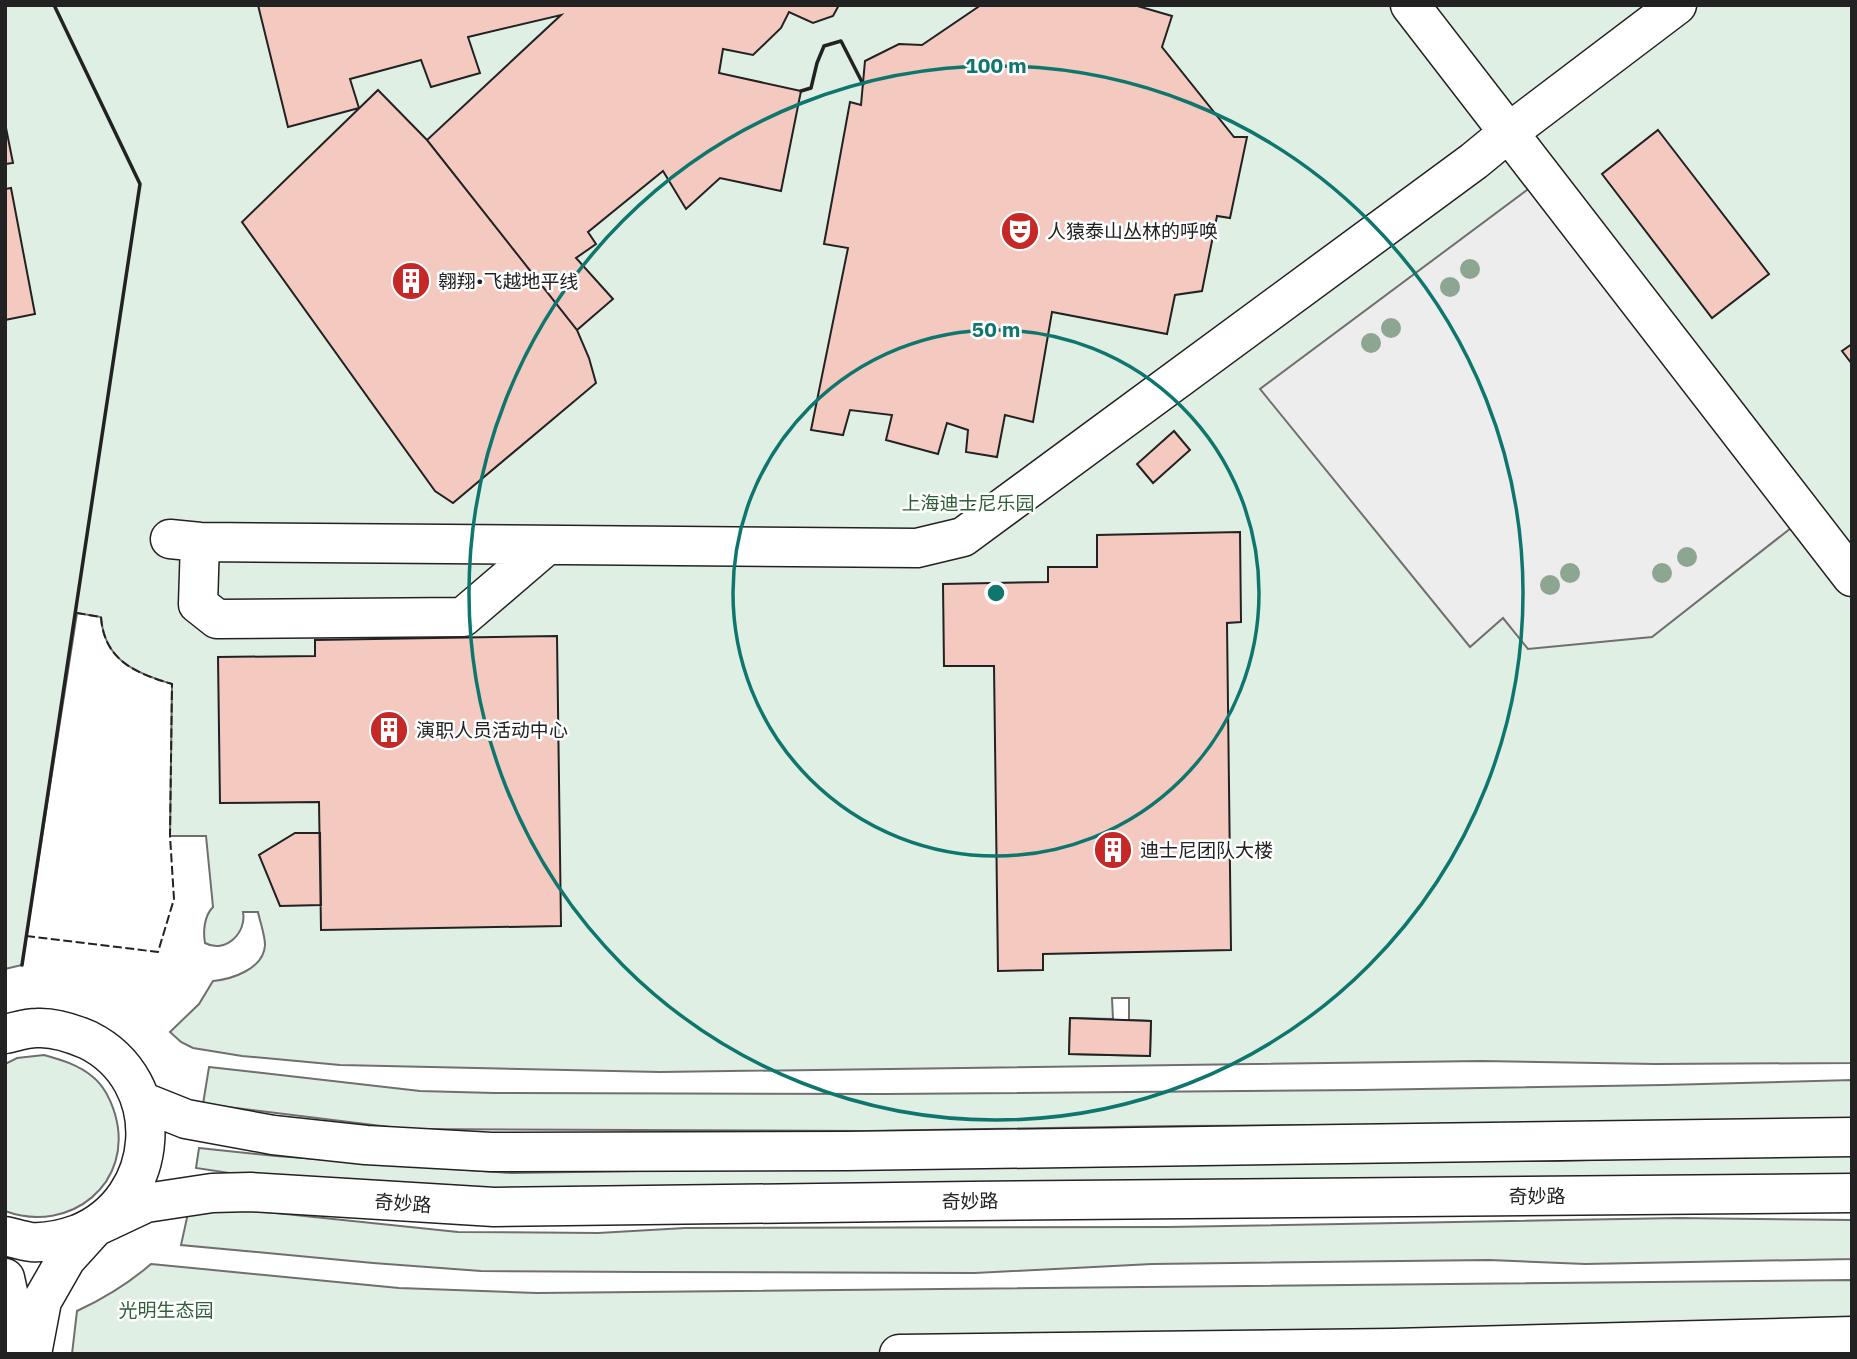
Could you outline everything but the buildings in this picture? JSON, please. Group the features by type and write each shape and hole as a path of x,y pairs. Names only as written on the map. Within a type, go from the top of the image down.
{"street":[{"path":"1410,5 1852,577"},
{"path":"547,545 463,617 217,619 198,604 185,540 917,548 962,537 1474,162 1508,133 1677,5"},
{"path":"5,1034 38,1028 71,1032 102,1047 126,1071 141,1101 147,1137 140,1172 122,1203 95,1227 66,1259 50,1282 39,1310 32,1354"},
{"path":"141,1101 186,1119 273,1135 366,1145 491,1152 833,1152 1852,1137"},
{"name":"奇妙路","path":"5,1236 32,1242 64,1239 146,1203 212,1193 323,1195 494,1207 1852,1193"},
{"path":"5,1278 9,1296 5,1353"},
{"path":"899,1354 1393,1348 1852,1336"}],"green space":[{"name":"上海迪士尼乐园","path":"5,5 1852,5 1852,1063 1482,1061 660,1072 340,1065 242,1056 193,1048 170,1032 199,1004 213,981 238,975 259,960 265,945 258,912 243,912 242,927 227,944 213,946 205,943 205,924 213,907 206,836 170,836 172,684 134,669 115,654 103,632 101,617 77,613 22,965 5,969","holes":["1112,998 1129,998 1129,1020 1151,1021 1150,1056 1069,1054 1070,1018 1113,1019"]},
{"path":"44,1055 76,1066 97,1081 107,1094 115,1114 119,1139 115,1162 106,1181 92,1197 74,1209 52,1216 29,1217 5,1211 5,1064 17,1058"},
{"path":"209,1067 420,1091 494,1093 885,1094 1361,1090 1852,1080 1852,1119 1663,1124 1177,1126 867,1131 406,1129 203,1104"},
{"path":"199,1148 511,1173 1286,1161 1555,1161 1852,1152 1852,1178 473,1193 282,1181 196,1168"},
{"path":"190,1204 458,1232 598,1233 685,1228 1167,1227 1678,1218 1852,1220 1852,1259 1585,1264 1489,1260 1152,1264 975,1273 481,1271 181,1245"},
{"name":"光明生态园","path":"151,1264 399,1288 537,1293 1852,1280 1852,1354 72,1354 77,1311 116,1290"}],"shaded area":[{"path":"1543,178 1805,517 1652,637 1528,649 1503,618 1470,647 1260,389"}],"fence":[{"path":"26,936 158,952 174,899 170,836 172,684 134,669 115,654 103,632 101,617 77,613"}],"wall":[{"path":"22,965 140,184 54,5"},
{"path":"801,91 811,88 824,46 841,41 863,84"}],"place":[{"name":"人猿泰山丛林的呼唤","path":"1020,231"},
{"name":"翱翔•飞越地平线","path":"411,281"},
{"name":"演职人员活动中心","path":"389,730"},
{"name":"迪士尼团队大楼","path":"1113,850"}]}
